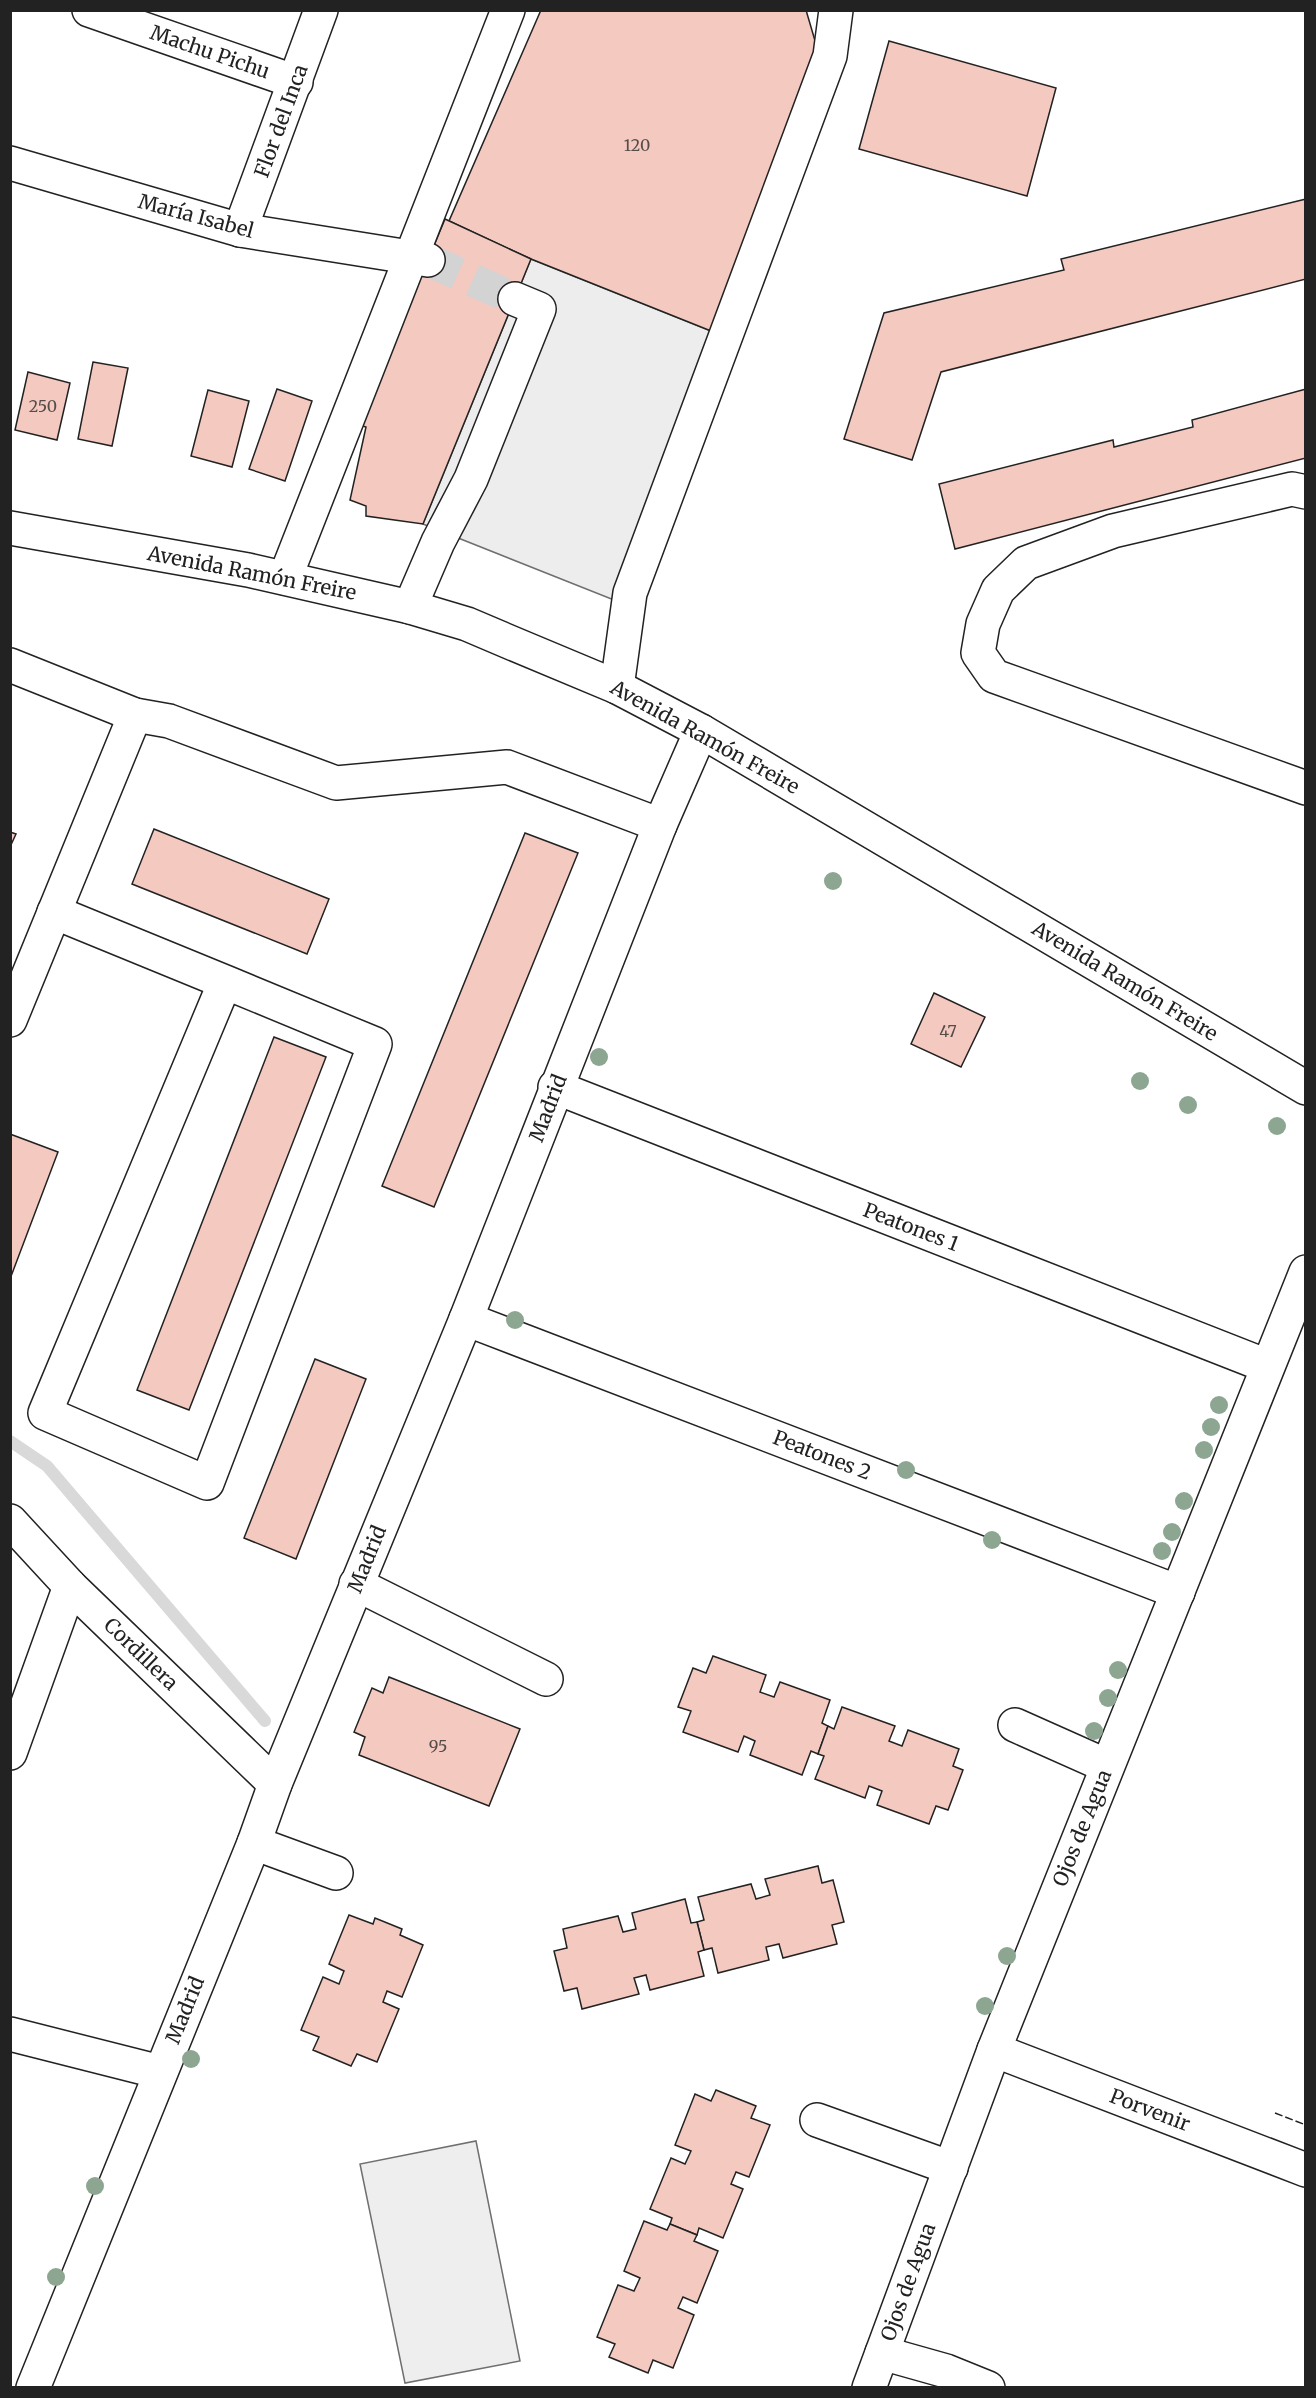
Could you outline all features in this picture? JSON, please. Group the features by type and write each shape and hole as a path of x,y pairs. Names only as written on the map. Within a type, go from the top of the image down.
{"street":[{"name":"Machu Pichu","path":"90,10 296,82"},
{"name":"Flor del Inca","path":"240,230 321,10"},
{"path":"285,578 407,258 508,10"},
{"path":"617,687 630,593 713,376 830,56 836,10"},
{"name":"María Isabel","path":"10,163 240,230 407,258"},
{"path":"410,607 438,542 471,479 539,309 514,299"},
{"path":"1305,492 1292,489 1113,531 1026,563 998,590 983,624 978,652 994,676 1305,788"},
{"name":"Avenida Ramón Freire","path":"10,528 285,578 410,607 466,624 617,687 701,730 1305,1088"},
{"path":"10,665 135,715 169,721 336,783 507,767 660,825"},
{"path":"10,1020 135,715"},
{"name":"Madrid","path":"33,2388 254,1843 275,1784 466,1319 660,825 701,730"},
{"path":"54,912 225,982 375,1044 207,1483 45,1413 225,982"},
{"name":"Peatones 1","path":"555,1088 1267,1366"},
{"name":"Ojos de Agua","path":"869,2388 994,2050 1305,1272"},
{"name":"Peatones 2","path":"466,1319 1178,1592"},
{"name":"Cordillera","path":"10,1521 70,1586 275,1784"},
{"path":"357,1584 546,1679"},
{"path":"10,1753 70,1586"},
{"path":"1015,1725 1107,1766"},
{"path":"254,1843 336,1873"},
{"path":"10,2034 160,2072"},
{"name":"Porvenir","path":"994,2050 1305,2170"},
{"path":"817,2120 951,2168"},
{"path":"882,2353 894,2388"},
{"path":"882,2353 946,2371 988,2388"}],"shaded area":[{"path":"531,259 716,333 614,600 423,524"},
{"path":"476,2141 520,2361 405,2383 360,2164"}],"building":[{"path":"541,10 806,10 823,68 716,333 531,259 449,221"},
{"path":"889,41 1056,88 1027,196 859,149"},
{"path":"1306,199 1306,279 941,372 912,460 844,439 884,313 1064,270 1061,259"},
{"path":"445,219 531,259 423,524 366,516 366,506 350,500 366,427 359,425"},
{"path":"93,362 128,368 112,446 78,439"},
{"path":"28,372 70,383 57,440 15,430"},
{"path":"277,389 312,401 285,481 249,469"},
{"path":"1306,389 1306,458 955,549 939,484 1113,440 1114,447 1193,427 1192,420"},
{"path":"208,390 249,401 232,467 191,456"},
{"path":"154,829 329,899 307,954 132,884"},
{"path":"10,832 16,834 10,847"},
{"path":"525,833 578,853 434,1207 382,1186"},
{"path":"934,993 985,1017 961,1067 911,1044"},
{"path":"274,1037 326,1057 189,1410 137,1390"},
{"path":"10,1134 58,1152 10,1279"},
{"path":"315,1359 366,1379 296,1559 244,1538"},
{"path":"713,1656 766,1675 760,1692 774,1697 780,1682 830,1700 822,1723 828,1726 818,1754 811,1751 802,1775 750,1755 755,1741 744,1736 738,1752 683,1732 691,1711 678,1707 693,1668 706,1673"},
{"path":"389,1677 520,1729 489,1806 359,1755 365,1737 354,1732 372,1688 383,1693"},
{"path":"842,1707 895,1726 889,1741 902,1746 908,1730 959,1749 953,1766 963,1770 948,1810 936,1806 929,1824 877,1805 882,1791 869,1786 865,1798 815,1779 824,1756 818,1754 828,1726 834,1729"},
{"path":"818,1866 822,1883 833,1880 844,1922 832,1925 837,1944 783,1958 779,1944 766,1947 769,1960 718,1973 712,1948 704,1950 697,1922 704,1920 698,1897 751,1884 756,1899 770,1895 765,1879"},
{"path":"685,1899 691,1923 697,1922 704,1950 698,1952 704,1976 650,1990 646,1975 634,1978 639,1994 582,2009 577,1988 564,1991 554,1951 567,1948 563,1929 618,1916 623,1932 636,1929 632,1913"},
{"path":"349,1915 373,1924 375,1918 402,1929 400,1935 423,1945 402,1997 387,1991 383,2002 399,2009 377,2062 357,2054 351,2066 313,2050 319,2037 301,2030 323,1977 339,1984 344,1971 329,1964"},
{"path":"716,2090 756,2106 751,2118 770,2125 749,2177 736,2172 731,2184 743,2189 723,2238 699,2228 697,2235 670,2224 672,2218 650,2209 671,2158 685,2164 691,2151 675,2145 695,2094 711,2101"},
{"path":"644,2221 667,2230 670,2224 697,2235 694,2241 718,2251 697,2303 683,2297 678,2308 694,2315 673,2368 653,2360 648,2373 609,2357 615,2344 597,2337 618,2285 634,2291 640,2278 624,2271"}],"waterway":[{"path":"10,1441 47,1466 265,1721"}],"tunnel":[{"path":"428,260 515,299"}],"fence":[{"path":"1275,2113 1306,2125"}]}
